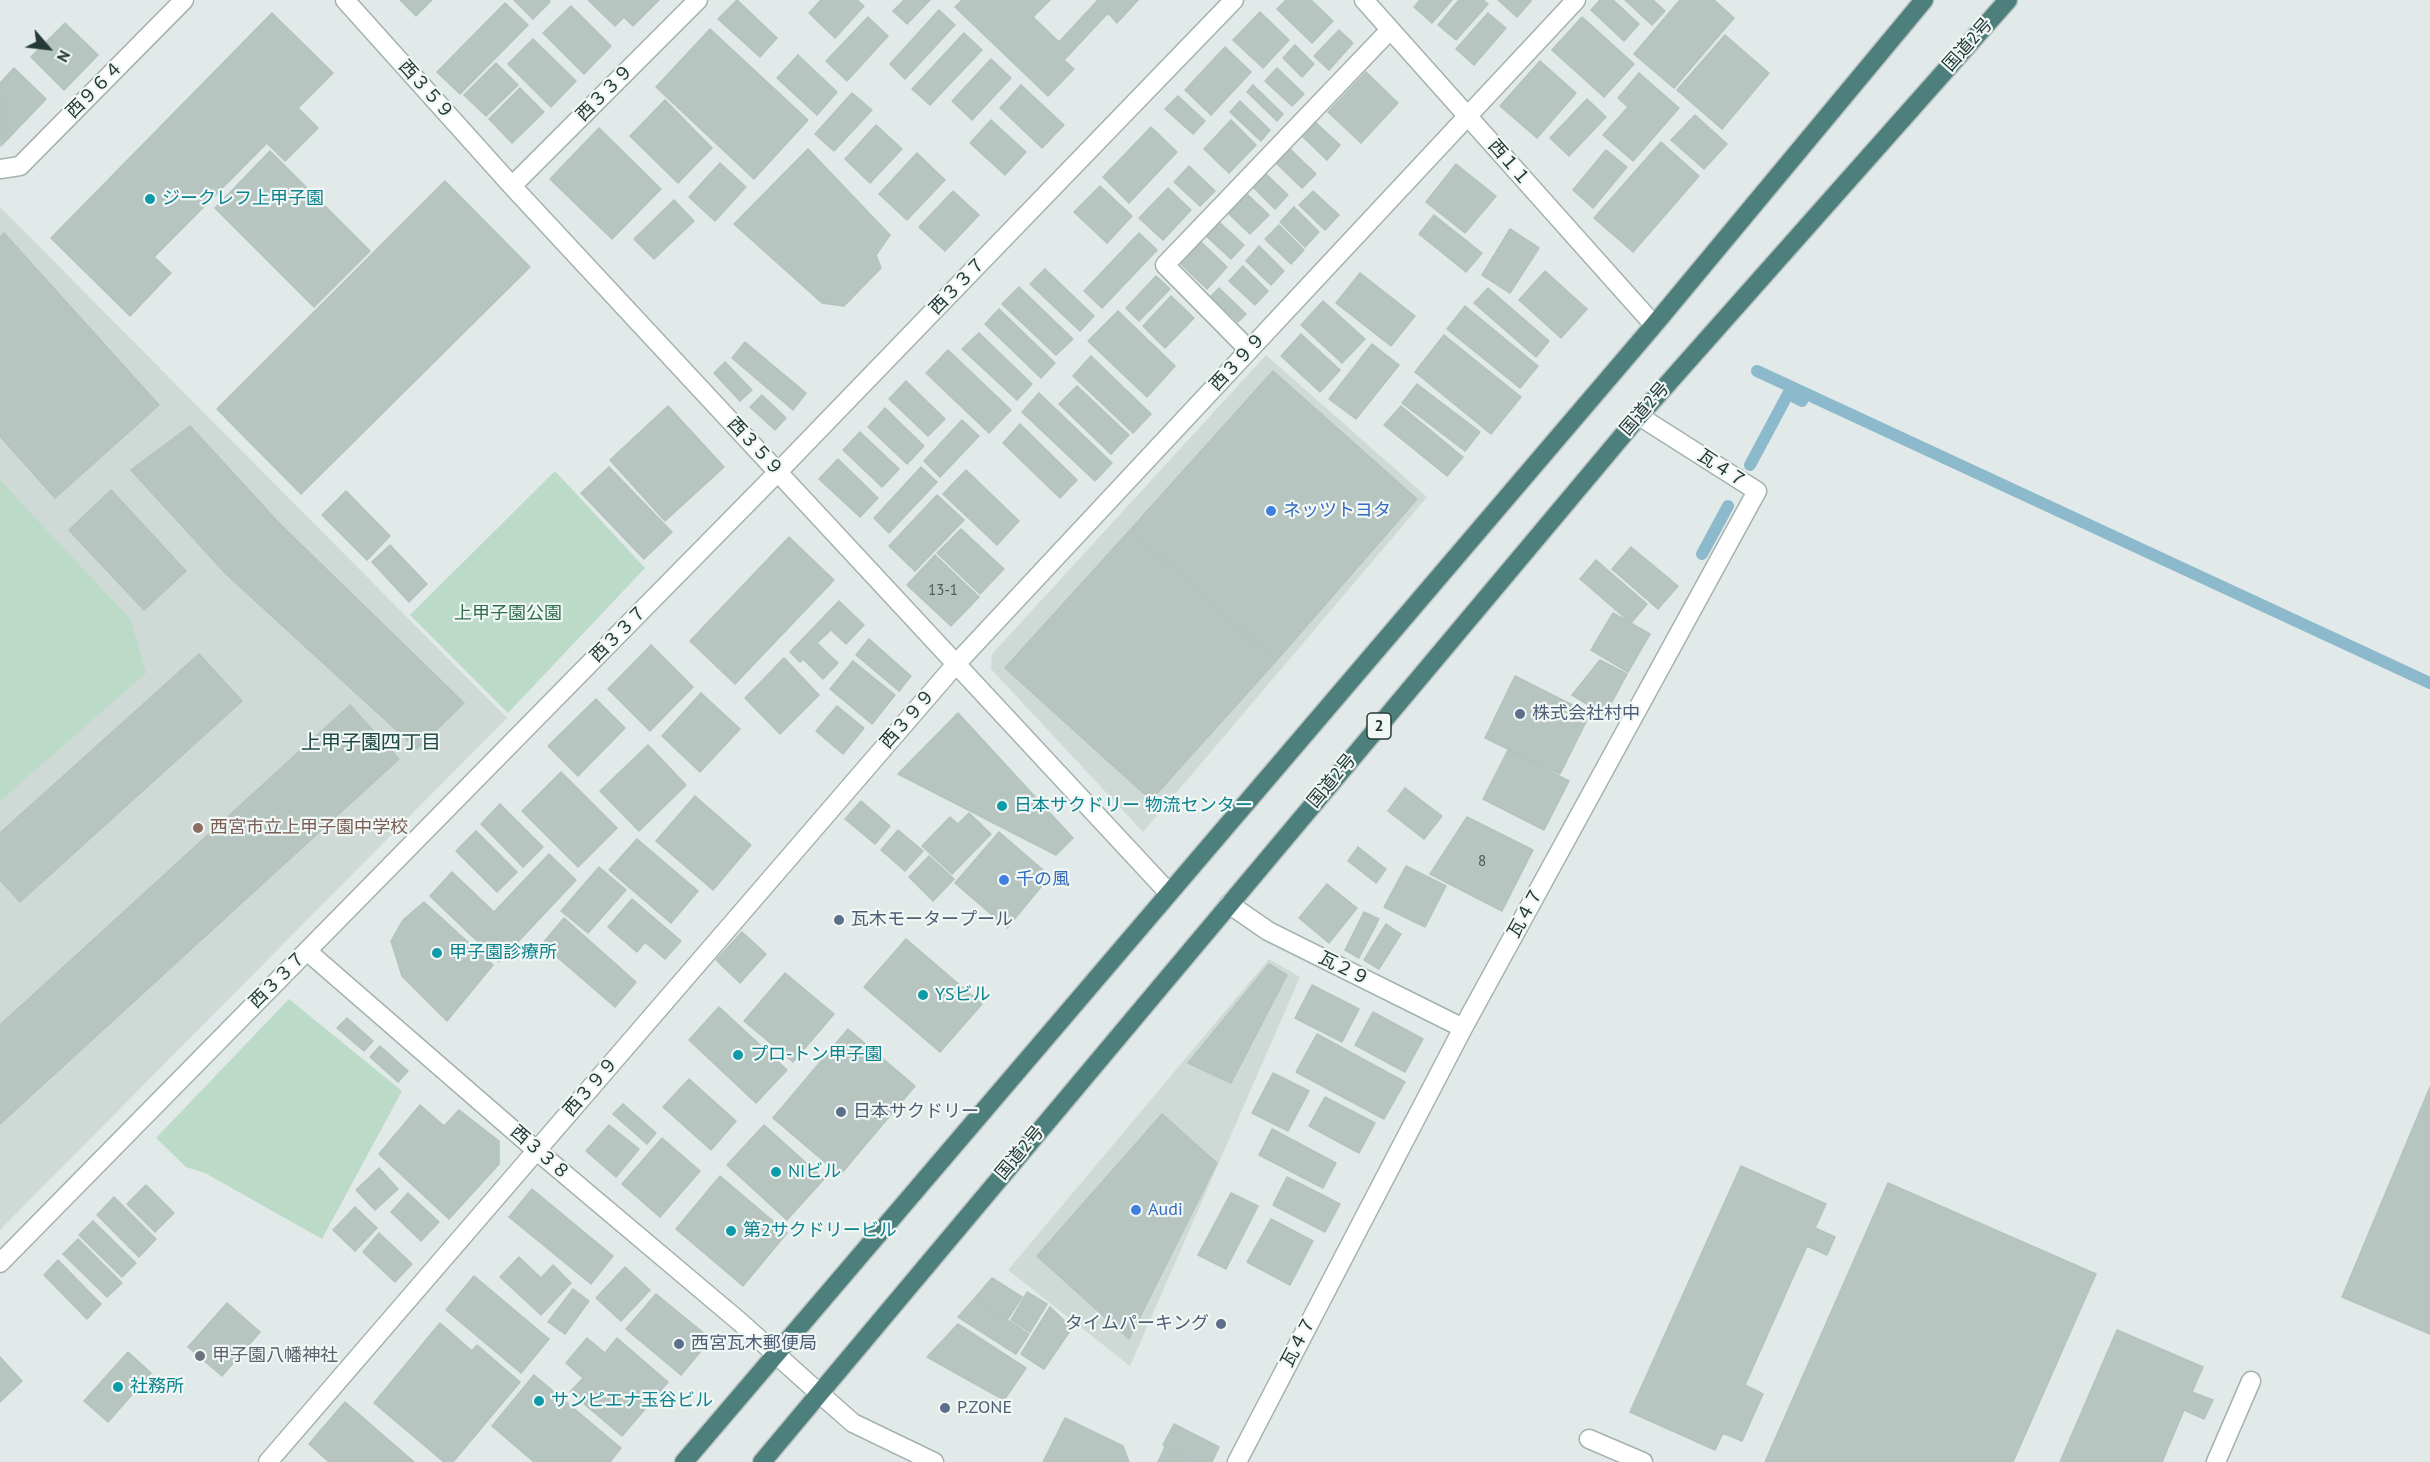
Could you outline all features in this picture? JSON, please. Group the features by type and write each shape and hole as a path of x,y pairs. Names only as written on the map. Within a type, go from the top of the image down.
{"highway":[{"path":"684,1462 1654,325 1924,0"},
{"name":"国道2号","path":"764,1461 1639,416 2008,0"}],"street":[{"name":"西９６４","path":"0,169 20,166 184,0"},
{"name":"西３５９","path":"345,0 512,186 1168,892"},
{"name":"西３３９","path":"512,186 698,0"},
{"name":"西３３７","path":"0,1263 778,472 1234,0"},
{"name":"西１１","path":"1364,0 1654,325"},
{"name":"西３９９","path":"268,1462 956,664 1576,0"},
{"path":"1249,350 1165,265 1390,30"},
{"name":"瓦４７","path":"1237,1462 1463,1028 1757,491 1639,416"},
{"name":"瓦２９","path":"1229,904 1268,931 1463,1028"},
{"name":"西３３８","path":"307,951 853,1423 934,1462"},
{"path":"2216,1462 2251,1381"},
{"path":"1589,1439 1642,1462"}],"shaded area":[{"name":"西宮市立上甲子園中学校","path":"0,207 507,718 0,1230"},
{"path":"1266,355 1427,497 1143,832 991,669 992,654"},
{"path":"1269,959 1300,977 1130,1366 1008,1270"}],"green space":[{"name":"上甲子園公園","path":"555,471 645,568 508,713 410,615"},
{"path":"0,480 131,620 146,673 0,801"},
{"path":"289,999 402,1091 322,1239 205,1173 186,1167 156,1138"}],"building":[{"path":"400,0 432,0 416,16"},
{"path":"514,0 549,0 550,2 533,19"},
{"path":"588,0 659,0 633,26 624,17 615,26"},
{"path":"737,0 777,38 760,57 718,19"},
{"path":"821,0 857,0 864,6 835,38 809,13"},
{"path":"904,0 930,0 907,24 893,11"},
{"path":"962,0 1050,0 1033,17 1059,42 1098,0 1138,0 1117,23 1108,13 1064,60 1074,69 1048,96 955,7"},
{"path":"1286,0 1311,0 1333,21 1312,43 1277,9"},
{"path":"1420,0 1452,0 1432,23 1414,7"},
{"path":"1459,0 1483,0 1488,4 1456,40 1438,25"},
{"path":"1498,0 1529,0 1531,1 1517,17"},
{"path":"1600,0 1613,0 1639,24 1624,41 1591,10"},
{"path":"1625,0 1653,0 1665,11 1652,25"},
{"path":"1680,0 1714,0 1734,18 1674,88 1634,54"},
{"path":"505,3 528,25 460,94 437,72"},
{"path":"571,6 611,46 584,74 543,33"},
{"path":"939,10 955,25 905,79 890,64"},
{"path":"1260,12 1289,40 1263,68 1233,40"},
{"name":"ジークレフ上甲子園","path":"272,13 333,73 298,108 318,128 285,161 267,143 154,257 171,273 130,316 51,238"},
{"path":"1488,13 1506,28 1474,65 1456,49"},
{"path":"868,17 888,36 847,81 826,61"},
{"path":"1582,17 1634,64 1604,97 1552,50"},
{"path":"65,23 98,55 64,90 31,57"},
{"path":"710,29 808,120 754,179 656,87"},
{"path":"1339,30 1353,43 1329,70 1314,56"},
{"path":"964,33 982,50 930,105 912,89"},
{"path":"1725,35 1769,73 1722,129 1677,90"},
{"path":"533,39 576,81 551,107 508,64"},
{"path":"1295,45 1314,64 1302,77 1283,58"},
{"path":"1225,47 1251,72 1211,115 1185,90"},
{"path":"798,55 837,92 817,115 777,78"},
{"path":"991,59 1011,78 972,120 952,101"},
{"path":"1540,61 1576,93 1537,138 1500,106"},
{"path":"496,63 518,85 486,116 464,95"},
{"path":"14,68 46,99 1,146 0,83"},
{"path":"1277,68 1304,94 1292,106 1265,81"},
{"path":"1366,72 1398,103 1361,143 1328,112"},
{"path":"1639,73 1679,108 1633,161 1603,135 1628,107 1618,98"},
{"path":"1021,85 1064,125 1042,148 1000,108"},
{"path":"1253,85 1283,114 1277,121 1247,92"},
{"path":"520,88 544,112 512,143 489,119"},
{"path":"852,93 872,110 834,151 815,134"},
{"path":"1178,96 1205,121 1193,134 1165,109"},
{"path":"1587,99 1606,117 1569,156 1550,138"},
{"path":"665,100 712,148 678,183 630,136"},
{"path":"1240,101 1270,130 1261,141 1230,112"},
{"path":"1695,115 1727,144 1704,169 1671,140"},
{"path":"991,120 1026,152 1005,175 970,143"},
{"path":"1231,120 1256,145 1229,173 1204,149"},
{"path":"1314,121 1340,145 1327,160 1301,135"},
{"path":"876,125 902,149 870,183 845,159"},
{"path":"1151,127 1177,152 1129,203 1103,177"},
{"path":"599,128 661,189 612,239 550,179"},
{"path":"1661,142 1699,176 1633,252 1594,218"},
{"path":"808,149 890,235 876,255 881,268 844,306 822,303 734,224"},
{"path":"1290,149 1316,174 1302,188 1276,163"},
{"path":"1606,150 1627,167 1593,208 1573,190"},
{"path":"270,151 370,251 314,307 215,208"},
{"path":"917,153 945,180 907,220 879,194"},
{"path":"720,163 746,187 715,221 689,197"},
{"path":"1456,164 1496,196 1465,233 1426,202"},
{"path":"1189,166 1215,191 1200,206 1174,182"},
{"path":"1262,170 1288,195 1275,209 1250,184"},
{"path":"445,181 530,267 301,494 217,409"},
{"path":"1100,186 1132,216 1107,243 1074,212"},
{"path":"1168,188 1191,210 1163,240 1139,218"},
{"path":"953,191 979,215 945,251 919,227"},
{"path":"1313,191 1339,215 1325,230 1299,205"},
{"path":"1246,193 1269,215 1250,234 1227,212"},
{"path":"674,200 694,221 654,259 634,239"},
{"path":"1294,207 1319,232 1305,247 1280,222"},
{"path":"1434,215 1482,253 1466,272 1419,234"},
{"path":"1218,221 1244,245 1231,259 1205,235"},
{"path":"1279,225 1304,250 1291,264 1265,239"},
{"path":"1510,229 1539,248 1510,293 1482,275"},
{"path":"4,233 159,405 55,498 0,436 0,237"},
{"path":"1139,233 1157,250 1102,308 1084,291"},
{"path":"1201,242 1227,267 1207,289 1181,264"},
{"path":"1259,246 1284,271 1271,285 1246,261"},
{"path":"1243,266 1268,291 1255,305 1229,281"},
{"path":"1045,269 1094,316 1080,331 1030,284"},
{"path":"1545,271 1587,309 1561,338 1519,300"},
{"path":"1360,273 1415,316 1391,346 1336,303"},
{"path":"1156,276 1170,289 1139,321 1126,308"},
{"path":"1019,287 1073,339 1056,355 1002,304"},
{"path":"1219,288 1246,314 1238,322 1211,296"},
{"path":"1488,288 1549,341 1536,357 1474,303"},
{"path":"1171,296 1194,318 1165,348 1143,326"},
{"path":"1323,301 1365,339 1342,363 1301,325"},
{"path":"1465,306 1538,366 1520,388 1447,329"},
{"path":"999,309 1055,363 1041,378 985,324"},
{"path":"1118,311 1175,366 1147,397 1088,341"},
{"path":"979,333 1032,384 1017,400 962,349"},
{"path":"1301,334 1340,370 1320,392 1281,356"},
{"path":"1444,335 1521,397 1491,434 1415,372"},
{"path":"745,342 806,393 793,410 732,358"},
{"path":"1372,344 1399,365 1356,419 1329,399"},
{"path":"948,350 1011,410 989,433 926,373"},
{"path":"1091,356 1151,414 1133,433 1073,376"},
{"path":"725,362 752,390 740,401 714,373"},
{"path":"1273,371 1417,499 1276,661 1130,530"},
{"path":"906,381 945,419 928,436 889,399"},
{"path":"1417,384 1480,432 1465,451 1402,403"},
{"path":"1077,386 1129,435 1111,454 1059,404"},
{"path":"1039,393 1112,463 1095,481 1022,412"},
{"path":"762,395 786,418 775,430 750,407"},
{"path":"668,406 724,467 665,521 610,460"},
{"path":"1401,406 1463,457 1447,476 1384,425"},
{"path":"885,408 924,446 907,464 868,427"},
{"path":"962,420 979,436 940,477 924,461"},
{"path":"1020,424 1077,480 1060,498 1003,443"},
{"path":"190,426 279,523 464,703 417,749 226,574 131,470"},
{"path":"860,432 899,469 882,487 843,450"},
{"path":"838,459 878,498 860,517 819,479"},
{"path":"609,467 672,532 644,559 581,493"},
{"path":"921,467 937,482 889,533 874,518"},
{"path":"966,470 1019,521 997,545 943,494"},
{"path":"111,490 186,571 144,610 69,530"},
{"path":"346,491 390,536 367,560 322,515"},
{"path":"937,495 964,520 915,571 889,546"},
{"path":"961,529 1004,569 980,594 937,553"},
{"path":"1130,530 1276,661 1151,800 1005,668"},
{"path":"789,537 834,580 735,684 690,641"},
{"path":"390,545 427,584 409,602 372,562"},
{"path":"1631,547 1678,586 1658,609 1612,569"},
{"path":"935,555 979,597 951,626 907,585"},
{"path":"1596,560 1647,604 1631,623 1580,579"},
{"path":"839,601 864,625 846,644 831,630 817,643 838,663 823,679 803,659 800,662 790,652"},
{"path":"1613,613 1650,634 1628,672 1591,650"},
{"path":"869,639 911,676 899,691 856,655"},
{"path":"651,645 693,687 650,731 608,689"},
{"path":"199,654 242,701 20,902 0,880 0,833"},
{"path":"784,658 819,695 780,734 745,698"},
{"path":"1600,660 1627,674 1605,715 1572,695"},
{"path":"853,661 895,695 872,724 830,689"},
{"path":"1515,676 1590,714 1560,774 1485,738"},
{"path":"701,693 740,729 700,772 662,736"},
{"path":"596,699 625,728 578,776 548,746"},
{"path":"350,705 399,759 0,1124 0,1025"},
{"path":"837,706 864,728 843,754 816,731"},
{"name":"日本サクドリー 物流センター","path":"958,713 1073,838 1056,855 898,774"},
{"path":"648,745 686,785 639,831 600,791"},
{"path":"1508,750 1569,781 1544,830 1483,799"},
{"path":"561,772 617,828 578,867 522,811"},
{"path":"1405,788 1442,816 1424,839 1388,811"},
{"path":"695,796 751,845 713,890 656,841"},
{"path":"861,801 890,826 875,844 845,819"},
{"path":"500,804 543,847 523,867 481,824"},
{"path":"969,813 991,834 952,874 922,846 950,817 958,824"},
{"path":"1467,817 1533,850 1502,911 1430,874"},
{"path":"898,830 923,851 905,871 881,850"},
{"path":"476,831 517,872 497,892 456,851"},
{"path":"999,832 1050,876 1007,928 955,883"},
{"path":"637,839 698,891 671,923 609,870"},
{"path":"1358,847 1386,869 1376,883 1348,861"},
{"path":"549,854 576,880 499,962 430,896 452,872 494,912"},
{"path":"929,856 954,879 933,901 909,877"},
{"path":"1406,866 1446,886 1425,927 1384,907"},
{"path":"599,867 626,890 588,933 561,911"},
{"path":"1327,884 1357,908 1329,943 1299,918"},
{"path":"632,899 681,941 665,959 645,942 637,952 608,927"},
{"name":"甲子園診療所","path":"424,902 493,965 447,1021 402,976 391,941 403,920"},
{"path":"1364,912 1379,919 1359,958 1345,950"},
{"path":"564,918 636,982 615,1007 542,944"},
{"path":"1386,924 1401,934 1379,969 1364,960"},
{"path":"742,932 766,954 740,983 716,960"},
{"name":"YSビル","path":"906,939 982,1004 940,1052 864,987"},
{"path":"1269,964 1287,975 1231,1083 1188,1063"},
{"path":"785,973 834,1014 793,1062 744,1021"},
{"path":"1312,985 1359,1009 1342,1042 1295,1018"},
{"name":"プロ-トン甲子園","path":"719,1007 787,1070 756,1103 689,1040"},
{"path":"1373,1012 1423,1039 1405,1072 1355,1045"},
{"path":"347,1018 373,1041 364,1051 337,1028"},
{"path":"848,1029 915,1086 840,1175 773,1118"},
{"path":"1317,1034 1405,1082 1384,1119 1296,1072"},
{"path":"380,1046 408,1071 398,1082 370,1057"},
{"path":"1273,1073 1309,1091 1288,1131 1252,1113"},
{"path":"689,1079 736,1121 711,1150 663,1107"},
{"path":"2430,1087 2430,1334 2342,1297"},
{"path":"1325,1097 1375,1123 1359,1153 1309,1126"},
{"path":"623,1104 656,1133 647,1144 613,1114"},
{"path":"420,1105 444,1126 459,1110 499,1141 499,1164 449,1219 379,1154"},
{"name":"Audi","path":"1162,1114 1217,1163 1129,1339 1037,1256"},
{"path":"609,1125 639,1149 616,1177 586,1151"},
{"name":"NIビル","path":"764,1125 824,1179 787,1220 727,1165"},
{"path":"1272,1129 1336,1163 1323,1188 1259,1155"},
{"path":"662,1138 700,1171 660,1217 622,1184"},
{"path":"1741,1166 1826,1204 1815,1228 1835,1237 1827,1255 1807,1246 1745,1385 1763,1394 1742,1441 1723,1433 1715,1450 1630,1412"},
{"path":"379,1168 398,1189 375,1210 356,1190"},
{"name":"第2サクドリービル","path":"720,1176 787,1233 743,1286 676,1229"},
{"path":"1287,1177 1340,1204 1325,1232 1273,1205"},
{"path":"1888,1183 2096,1274 2013,1462 1765,1462"},
{"path":"146,1185 174,1213 155,1232 127,1204"},
{"path":"532,1189 613,1256 591,1284 509,1217"},
{"path":"408,1193 439,1222 421,1241 391,1212"},
{"path":"1231,1193 1258,1206 1226,1269 1198,1255"},
{"path":"114,1197 156,1239 139,1257 97,1215"},
{"path":"355,1207 377,1228 355,1251 333,1230"},
{"path":"1271,1219 1313,1241 1290,1285 1247,1262"},
{"path":"93,1221 136,1263 122,1277 79,1235"},
{"path":"379,1233 412,1264 395,1282 363,1252"},
{"path":"78,1239 122,1283 107,1297 63,1254"},
{"path":"519,1257 541,1278 553,1265 571,1283 541,1315 500,1277"},
{"path":"58,1260 101,1304 87,1319 44,1275"},
{"path":"625,1267 650,1290 621,1321 596,1298"},
{"path":"474,1276 549,1339 521,1373 446,1310"},
{"path":"992,1278 1022,1297 1007,1320 974,1299"},
{"path":"573,1289 589,1301 565,1334 548,1322"},
{"path":"1027,1292 1047,1304 1030,1332 1011,1320"},
{"path":"656,1294 711,1339 681,1375 626,1329"},
{"path":"974,1299 1029,1334 1016,1354 958,1317"},
{"path":"227,1303 260,1332 222,1376 188,1347"},
{"path":"1050,1307 1072,1328 1044,1369 1021,1354"},
{"path":"440,1323 472,1351 477,1345 520,1382 453,1462 444,1462 374,1403"},
{"path":"958,1324 1026,1368 1004,1400 927,1357"},
{"path":"2117,1330 2203,1367 2192,1392 2213,1400 2204,1419 2184,1410 2162,1462 2060,1462"},
{"path":"587,1338 605,1353 617,1338 668,1382 622,1436 570,1392 583,1378 566,1363"},
{"name":"社務所","path":"128,1352 151,1373 108,1422 84,1401"},
{"path":"0,1357 22,1381 0,1402"},
{"name":"サンピエナ玉谷ビル","path":"534,1375 621,1448 610,1462 534,1462 492,1426"},
{"path":"345,1402 414,1462 329,1462 309,1444"},
{"path":"1065,1418 1123,1446 1129,1462 1043,1462"},
{"path":"1174,1424 1219,1447 1212,1462 1197,1462 1163,1445"},
{"path":"1165,1447 1194,1462 1158,1462"}],"waterway":[{"path":"1757,371 2430,683"},
{"path":"1750,465 1788,394 1802,401"},
{"path":"1702,554 1728,506"}],"place":[{"name":"ジークレフ上甲子園","path":"150,199"},
{"name":"ネッツトヨタ","path":"1271,511"},
{"name":"株式会社村中","path":"1520,714"},
{"name":"日本サクドリー 物流センター","path":"1002,806"},
{"name":"西宮市立上甲子園中学校","path":"198,828"},
{"name":"千の風","path":"1004,880"},
{"name":"瓦木モータープール","path":"839,920"},
{"name":"甲子園診療所","path":"437,953"},
{"name":"YSビル","path":"923,995"},
{"name":"プロ-トン甲子園","path":"738,1055"},
{"name":"日本サクドリー","path":"841,1112"},
{"name":"NIビル","path":"776,1172"},
{"name":"Audi","path":"1136,1210"},
{"name":"第2サクドリービル","path":"731,1231"},
{"name":"タイムパーキング","path":"1221,1324"},
{"name":"西宮瓦木郵便局","path":"679,1344"},
{"name":"甲子園八幡神社","path":"200,1356"},
{"name":"社務所","path":"118,1387"},
{"name":"サンピエナ玉谷ビル","path":"539,1401"},
{"name":"P.ZONE","path":"945,1408"}],"district":[{"name":"上甲子園四丁目","path":"371,743"}]}
